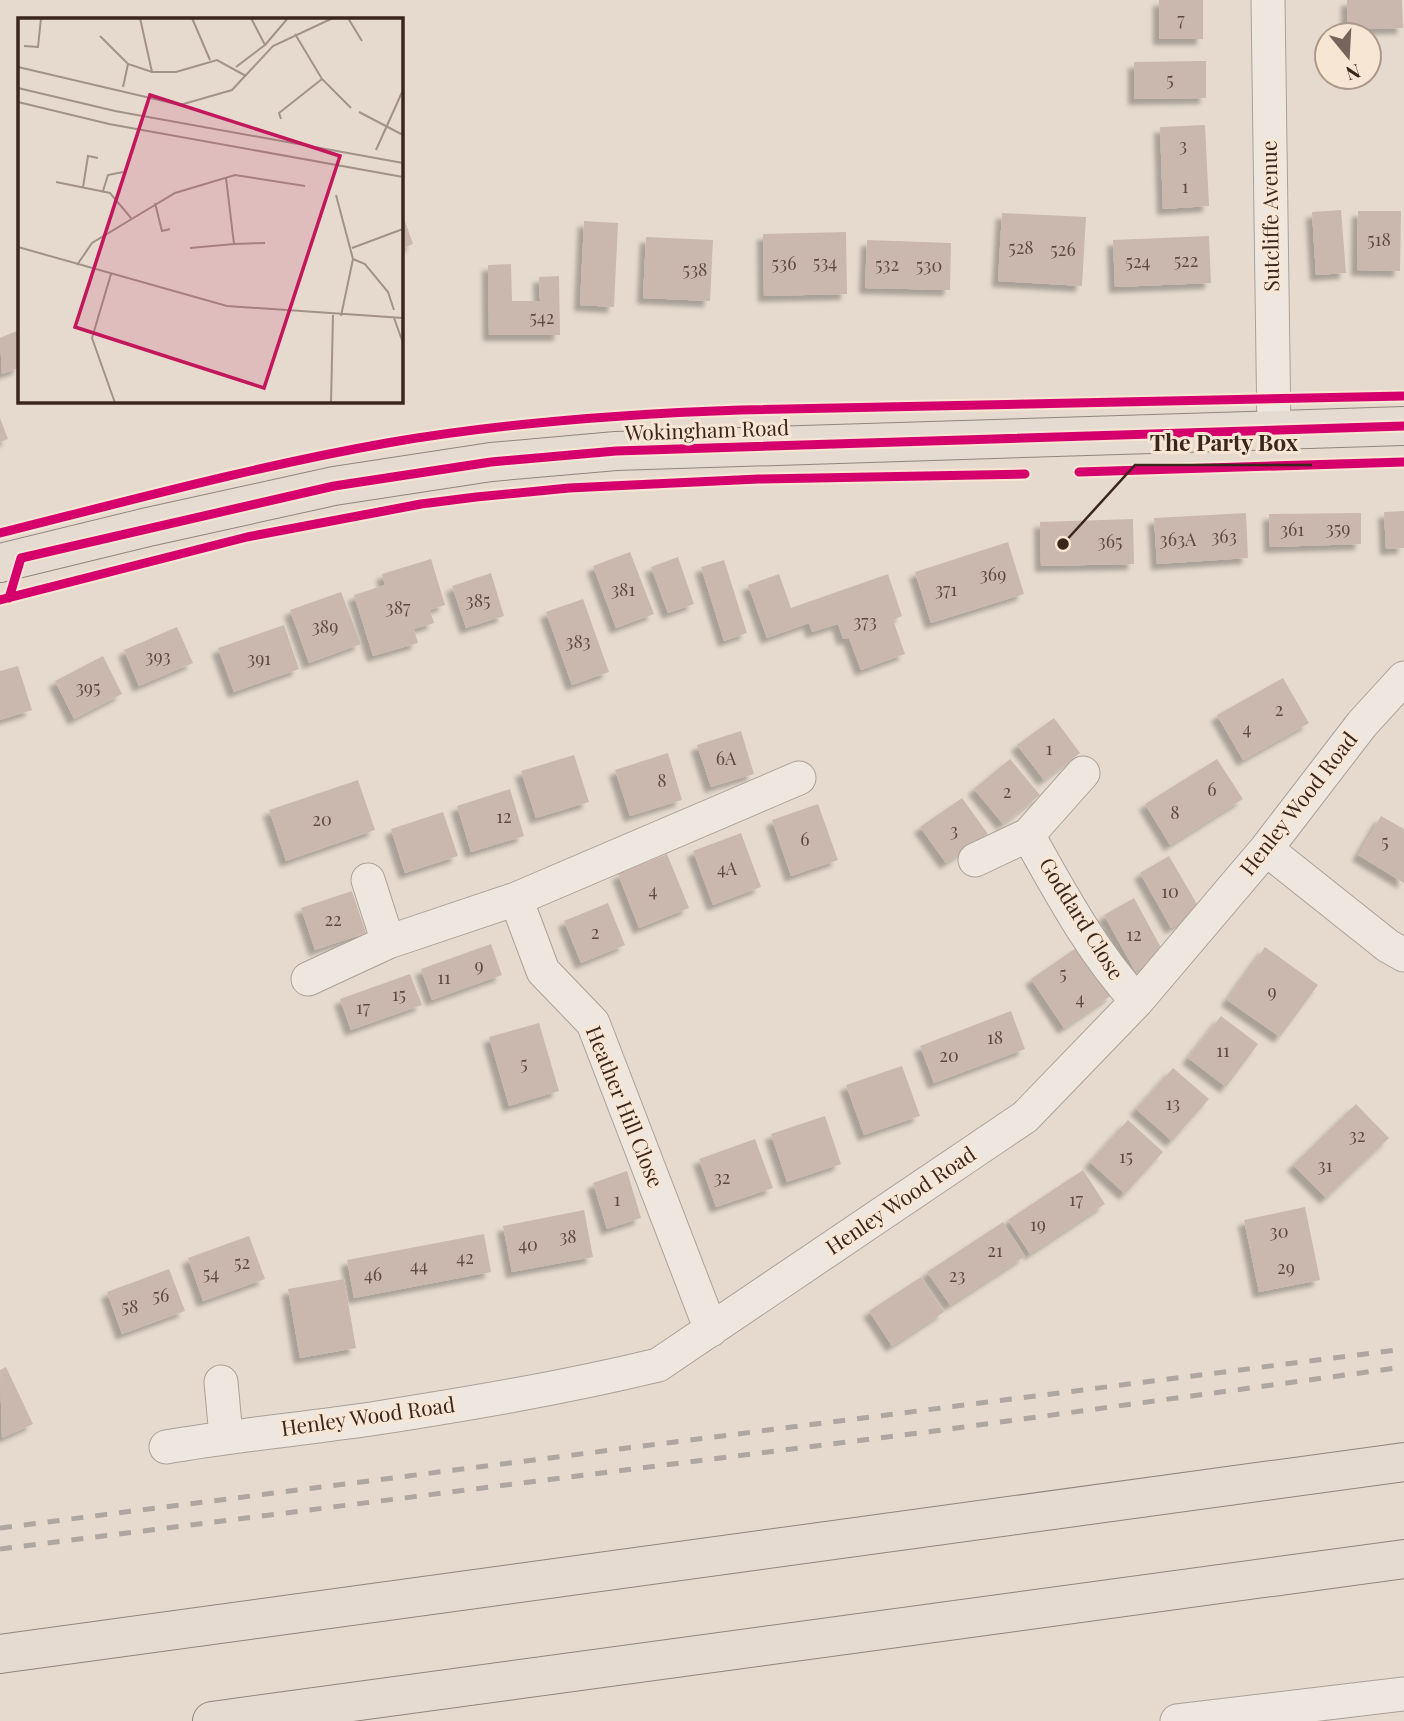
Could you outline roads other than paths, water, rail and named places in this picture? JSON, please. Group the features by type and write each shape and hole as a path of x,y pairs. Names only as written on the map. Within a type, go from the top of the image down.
{"main road":[{"name":"Wokingham Road","path":"0,564 160,524 334,486 491,462 616,451 1404,426"},
{"path":"0,1654 1404,1462"},
{"path":"212,1721 1404,1559"}],"street":[{"name":"Sutcliffe Avenue","path":"1268,0 1274,432"},
{"name":"Henley Wood Road","path":"166,1447 226,1436 370,1419 588,1382 658,1365 1024,1117 1137,1001 1266,849 1362,724 1404,678"},
{"name":"Goddard Close","path":"975,860 1028,835 1083,773"},
{"path":"308,979 388,942 516,899 799,778"},
{"name":"Goddard Close","path":"1028,835 1070,908 1121,984 1137,1001"},
{"path":"1266,849 1377,938 1404,955"},
{"path":"368,880 388,942"},
{"name":"Heather Hill Close","path":"516,899 543,971 593,1023 711,1329"},
{"path":"221,1381 226,1436"},
{"path":"1177,1721 1404,1694"}],"railway":[{"path":"0,1528 1404,1349"},
{"path":"0,1549 942,1430 1404,1367"}],"place":[{"name":"The Party Box","path":"1063,544"}]}
